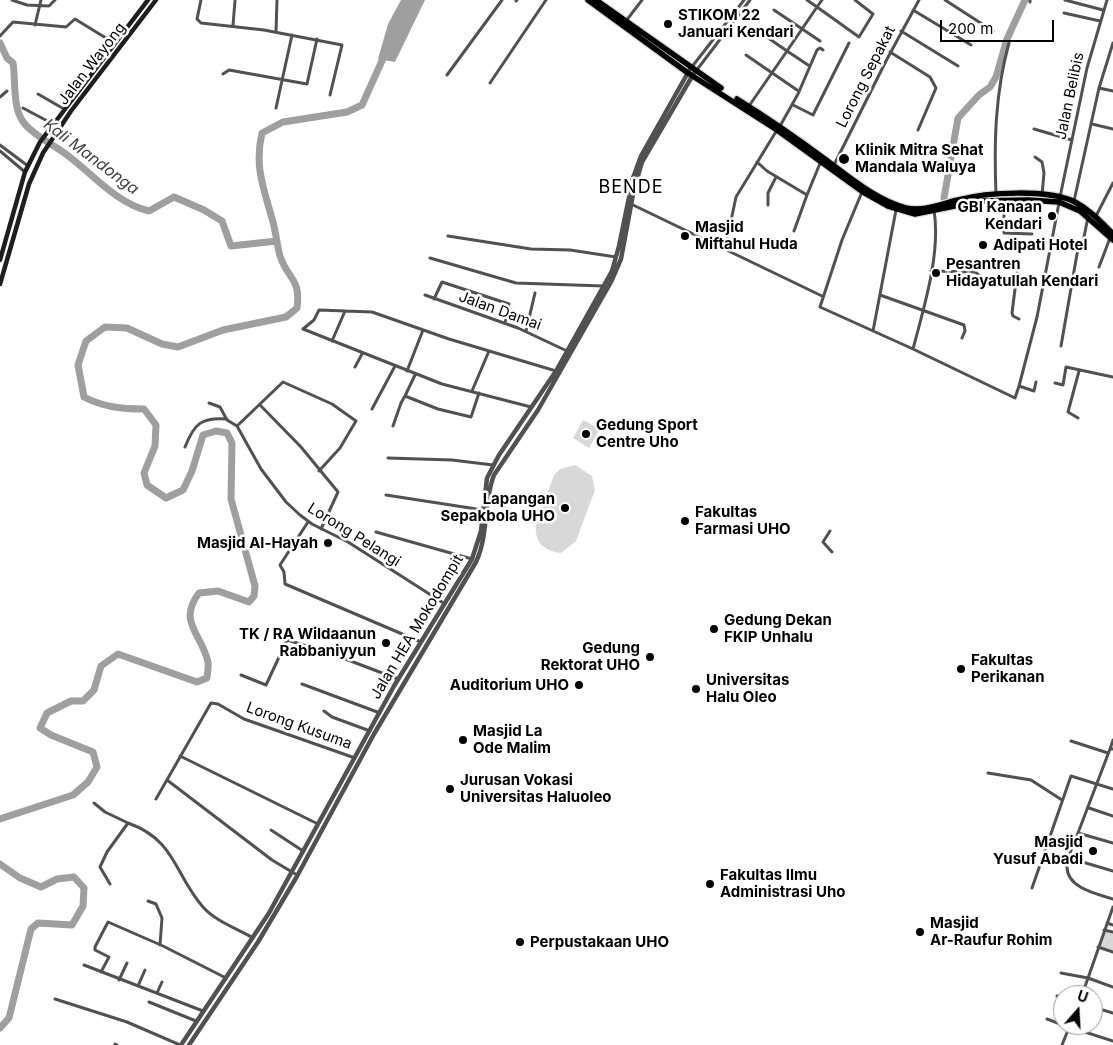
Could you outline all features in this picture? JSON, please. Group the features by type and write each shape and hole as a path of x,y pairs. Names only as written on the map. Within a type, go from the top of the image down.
{"highway":[{"path":"588,0 691,72 772,123"},
{"path":"596,0 624,24"},
{"path":"691,72 749,106 821,161 850,180 898,205 915,209 933,209 970,202 1042,195 1073,206 1088,216 1112,237"},
{"path":"778,128 834,166 863,192 896,210 915,214 968,197 996,195 1060,200 1074,202 1095,216 1112,237"}],"main road":[{"name":"Jalan Wayong","path":"0,260 25,172 40,142 148,0"},
{"name":"Jalan Wayong","path":"0,284 29,184 47,146 156,0"},
{"path":"143,6 148,10"}],"street":[{"path":"12,0 27,5 41,6 49,6 55,0"},
{"path":"35,25 41,0"},
{"path":"201,0 198,22 233,25 342,45 330,96"},
{"path":"276,32 278,0"},
{"path":"447,75 502,0"},
{"path":"490,83 546,0"},
{"path":"624,24 642,0"},
{"path":"691,72 744,0"},
{"path":"691,72 750,0"},
{"path":"807,0 859,36 874,14 855,0"},
{"path":"749,106 822,0"},
{"name":"Lorong Sepakat","path":"834,166 890,52 919,0"},
{"path":"945,0 993,31"},
{"path":"1064,0 1104,10"},
{"name":"Jalan Belibis","path":"1019,386 1037,317 1072,140 1100,21 1107,0"},
{"path":"233,25 235,1"},
{"path":"774,10 820,41"},
{"path":"913,10 971,45"},
{"path":"1064,13 1100,21"},
{"path":"0,36 13,22 67,26 75,19 114,43"},
{"path":"901,31 958,66"},
{"path":"758,32 808,65"},
{"path":"276,108 292,35"},
{"path":"223,74 229,70 307,84 317,39"},
{"path":"793,105 813,115 849,43"},
{"path":"996,195 995,146 999,87 1009,43"},
{"path":"1074,202 1100,88 1113,43"},
{"path":"726,249 735,200 793,105 815,54 820,48 823,50"},
{"path":"890,52 930,77 936,88 918,130"},
{"path":"746,56 797,90"},
{"name":"Jalan HEA Mokodompit","path":"189,1045 228,987 246,954 297,876 355,758 398,680 445,604 453,596 482,551 487,478 493,465 556,371 595,307 616,257 633,178 647,148 691,72"},
{"path":"1100,88 1113,91"},
{"path":"0,97 7,91"},
{"path":"38,94 64,109"},
{"path":"23,108 52,124"},
{"path":"1092,124 1113,129"},
{"path":"1034,129 1072,140"},
{"path":"0,145 28,166"},
{"name":"Jalan HEA Mokodompit","path":"180,1045 226,978 246,954 253,938 412,670 453,596 472,559 481,531 490,488 497,469 538,409 621,259 638,174 647,148"},
{"path":"0,151 25,172"},
{"path":"1035,157 1042,162 1044,167 1042,195"},
{"path":"794,231 821,161"},
{"path":"757,162 776,177 807,195"},
{"path":"768,205 768,193 776,177"},
{"path":"1095,216 1113,183"},
{"path":"863,192 844,236 822,296 821,308 913,349 1015,398 1019,386 1034,391 1036,382"},
{"path":"1004,199 1004,233 1032,234"},
{"path":"631,204 822,296"},
{"path":"913,349 923,310 934,251 933,209"},
{"path":"872,331 896,210"},
{"path":"1061,346 1077,254 1084,238 1088,216"},
{"path":"448,236 531,248 560,249 616,257"},
{"path":"1099,267 1112,237"},
{"path":"430,258 516,282 604,286"},
{"path":"931,271 975,272 985,280 1016,282"},
{"path":"1016,273 1012,315 1019,318"},
{"path":"434,299 442,282 474,291 509,304 504,323"},
{"path":"526,331 535,293"},
{"name":"Jalan Damai","path":"425,295 526,331 567,351"},
{"path":"880,295 964,325 965,331 962,338"},
{"path":"538,409 415,375 303,329 310,324 319,310 372,312 488,351 556,371"},
{"path":"332,341 345,311"},
{"path":"407,371 423,330"},
{"path":"472,392 488,351"},
{"path":"355,367 362,354"},
{"path":"372,409 395,366"},
{"path":"1055,383 1063,385 1066,367 1113,377"},
{"path":"1078,418 1068,412 1079,371"},
{"path":"393,426 401,402 415,375"},
{"path":"237,426 283,382 287,382 332,404 355,419 340,448 319,471"},
{"path":"405,396 438,409 471,417 479,393"},
{"name":"Lorong Pelangi","path":"210,403 220,408 228,420 237,426 274,487 286,502 308,522 348,542 445,604"},
{"path":"260,405 301,447 338,492 321,529"},
{"path":"185,447 191,433 200,422 213,418 228,420"},
{"path":"388,458 452,460 493,465"},
{"path":"386,495 485,511"},
{"path":"308,522 280,565 284,572 285,584 421,642"},
{"path":"830,531 823,542 832,552"},
{"path":"376,532 472,559"},
{"path":"240,675 266,684 287,640 327,652 398,680"},
{"path":"406,667 412,670"},
{"path":"302,684 380,713"},
{"name":"Lorong Kusuma","path":"180,756 210,705 215,703 244,719 355,758"},
{"path":"324,711 332,717 370,731"},
{"path":"1113,740 1069,858 1067,869 1077,884 1083,889 1113,899"},
{"path":"1071,741 1110,750"},
{"path":"156,799 180,756 319,824"},
{"path":"988,772 1031,780 1062,800"},
{"path":"1032,888 1071,776 1113,789"},
{"path":"166,780 272,860 297,876"},
{"path":"94,803 105,812 148,832 162,842 204,908 253,938"},
{"path":"1089,808 1113,816"},
{"path":"110,884 101,870 101,865 107,852 128,823"},
{"path":"271,830 304,852"},
{"path":"1078,833 1113,843"},
{"path":"1069,858 1113,871"},
{"path":"148,901 156,904 160,910 162,928 160,944"},
{"path":"1086,985 1113,907"},
{"path":"101,972 108,957 96,950 95,947 108,922 160,944 226,978"},
{"path":"1107,923 1113,925"},
{"path":"1104,930 1113,932"},
{"path":"1098,947 1113,952"},
{"path":"119,980 127,963"},
{"path":"84,965 203,1011"},
{"path":"138,986 145,970"},
{"path":"1060,972 1113,986"},
{"path":"157,993 162,982"},
{"path":"222,984 228,987"},
{"path":"55,999 127,1022 180,1045"},
{"path":"149,1002 196,1021"},
{"path":"1047,1019 1053,1021"},
{"path":"1096,1035 1113,1041"}],"shaded area":[{"path":"401,0 425,0 395,62 378,59 388,24"},
{"name":"Gedung Sport Centre Uho","path":"583,420 600,429 589,448 573,438"},
{"name":"Lapangan Sepakbola UHO","path":"575,465 592,476 595,490 576,541 561,553 555,552 546,548 539,541 536,525 554,475 560,469"},
{"path":"1104,930 1113,933 1113,952 1098,947"}],"waterway":[{"path":"944,198 958,118 979,95 990,87 996,77 1007,39 1025,0"},
{"name":"Kali Mandonga","path":"0,43 7,58 13,63 16,102 20,117 24,123 33,132 67,155 106,188 126,202 149,211 174,197 204,210 222,221 231,246 277,241"},
{"path":"0,819 73,795 88,782 97,767 93,752 51,735 40,728 47,713 71,701 83,701 94,690 101,666 118,654 197,682 207,678 208,662 191,620 190,612 193,603 199,593 218,591 249,602 254,596 255,586 231,499 232,443 227,433 216,431 203,435 192,471 183,490 166,498 147,485 144,473 155,446 156,425 144,409 113,407 84,397 78,365 86,341 105,327 127,328 162,344 178,347 223,330 286,317 297,308 297,291 280,256 263,188 259,157 262,133 283,122 347,112 362,105 386,52"},
{"path":"0,864 20,878 41,887 57,879 74,877 84,888 83,906 72,925 38,923 31,929 9,1018 0,1028"}],"place":[{"name":"STIKOM 22 Januari Kendari","path":"668,24"},
{"name":"Klinik Mitra Sehat Mandala Waluya","path":"844,159"},
{"name":"GBI Kanaan Kendari","path":"1052,216"},
{"name":"Masjid Miftahul Huda","path":"685,236"},
{"name":"Adipati Hotel","path":"983,245"},
{"name":"Pesantren Hidayatullah Kendari","path":"936,273"},
{"name":"Gedung Sport Centre Uho","path":"586,434"},
{"name":"Lapangan Sepakbola UHO","path":"565,508"},
{"name":"Fakultas Farmasi UHO","path":"685,521"},
{"name":"Masjid Al-Hayah","path":"328,543"},
{"name":"Gedung Dekan FKIP Unhalu","path":"714,629"},
{"name":"TK / RA Wildaanun Rabbaniyyun","path":"386,643"},
{"name":"Gedung Rektorat UHO","path":"650,657"},
{"name":"Fakultas Perikanan","path":"961,669"},
{"name":"Auditorium UHO","path":"579,685"},
{"name":"Universitas Halu Oleo","path":"696,689"},
{"name":"Masjid La Ode Malim","path":"463,740"},
{"name":"Jurusan Vokasi Universitas Haluoleo","path":"450,789"},
{"name":"Masjid Yusuf Abadi","path":"1093,851"},
{"name":"Fakultas Ilmu Administrasi Uho","path":"710,884"},
{"name":"Masjid Ar-Raufur Rohim","path":"920,932"},
{"name":"Perpustakaan UHO","path":"520,942"}],"district":[{"name":"BENDE","path":"631,188"}]}
